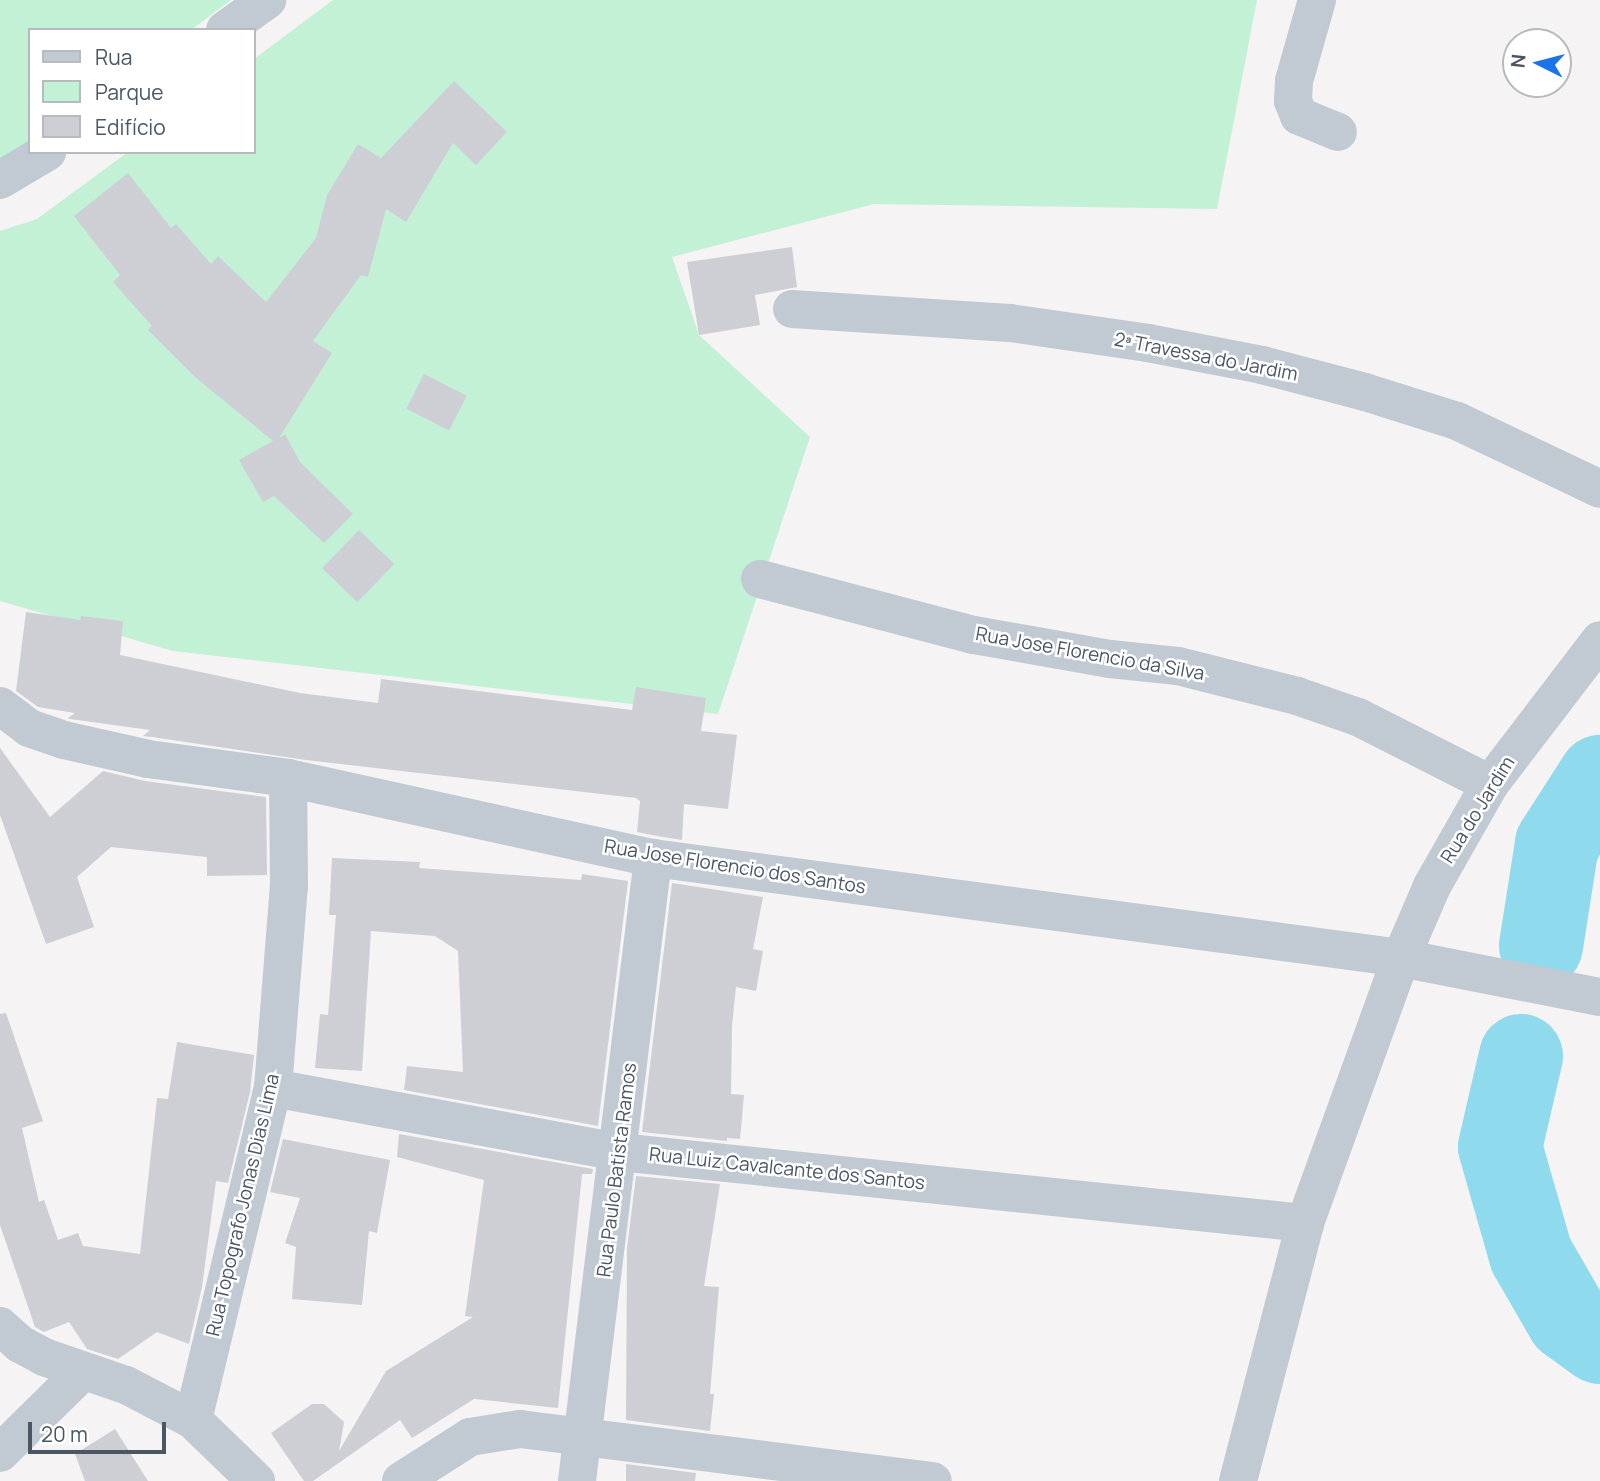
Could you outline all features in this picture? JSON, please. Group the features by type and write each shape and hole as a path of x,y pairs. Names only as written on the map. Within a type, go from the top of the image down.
{"street":[{"path":"228,28 267,0"},
{"path":"1317,0 1294,81 1293,102 1299,116 1338,132"},
{"path":"0,180 44,154"},
{"name":"2ª Travessa do Jardim","path":"792,309 1010,323 1148,343 1262,365 1366,392 1457,421 1600,489"},
{"name":"Rua Jose Florencio da Silva","path":"760,579 974,635 1110,659 1178,666 1297,696 1358,717 1490,784"},
{"name":"Rua do Jardim","path":"1238,1481 1305,1223 1401,958 1432,886 1490,784 1600,640"},
{"name":"Rua Jose Florencio dos Santos","path":"0,706 29,728 64,740 148,759 288,778 653,858 1401,958 1600,997"},
{"name":"Rua Topografo Jonas Dias Lima","path":"193,1420 273,1088 289,886 288,778"},
{"name":"Rua Paulo Batista Ramos","path":"577,1481 653,858"},
{"name":"Rua Luiz Cavalcante dos Santos","path":"273,1088 619,1152 1305,1223"},
{"path":"0,1326 20,1344 82,1372 126,1385 193,1420 256,1481"},
{"path":"0,1453 82,1372"},
{"path":"401,1481 470,1437 520,1429 933,1481"}],"green space":[{"path":"0,0 231,0 194,28 28,28 28,143 0,160"},
{"path":"333,0 1257,0 1217,209 874,204 672,257 699,335 810,437 718,714 173,651 0,601 0,231 37,219 125,154 256,154 256,58"}],"building":[{"path":"454,81 507,132 476,165 453,143 406,222 386,209 368,277 361,275 313,341 332,353 279,438 285,434 300,462 353,514 324,543 274,496 263,502 239,460 273,441 195,377 148,330 152,326 113,282 120,275 74,216 128,173 171,228 176,224 211,264 218,256 266,302 316,238 327,195 358,144 381,158"},
{"path":"792,247 797,287 755,295 760,325 699,335 687,262"},
{"path":"424,374 467,396 449,431 406,409"},
{"path":"359,530 394,564 357,602 322,568"},
{"path":"26,612 80,620 81,616 123,621 120,655 300,693 378,703 381,679 632,710 636,687 706,698 701,731 737,735 728,809 684,804 682,840 637,832 640,801 636,798 306,760 143,736 150,730 70,719 68,718 75,713 38,707 16,691"},
{"path":"0,748 50,817 103,771 145,781 266,797 267,875 207,876 207,857 111,847 77,877 94,927 46,944 0,815"},
{"path":"332,858 420,862 419,868 581,880 582,874 628,881 598,1126 404,1090 407,1066 463,1072 458,951 435,936 371,931 362,1071 315,1068 320,1014 328,1015 336,915 329,915"},
{"path":"672,883 763,897 753,949 763,951 756,991 736,987 732,1026 731,1094 744,1095 740,1139 727,1138 727,1141 642,1132"},
{"path":"6,1013 43,1121 22,1128 39,1202 44,1200 58,1240 78,1233 83,1246 140,1254 157,1098 168,1099 177,1042 254,1055 250,1092 228,1183 216,1181 202,1287 189,1344 157,1332 118,1359 87,1349 69,1322 44,1332 35,1327 0,1225 0,1014"},
{"path":"399,1134 593,1169 592,1174 582,1174 558,1408 474,1399 412,1438 400,1420 313,1481 304,1481 271,1433 312,1404 324,1404 344,1422 339,1451 386,1371 473,1317 465,1316 484,1180 397,1157"},
{"path":"283,1139 390,1160 377,1233 369,1231 362,1305 292,1299 296,1247 285,1243 300,1198 270,1192"},
{"path":"636,1176 720,1184 704,1286 719,1287 710,1394 714,1394 710,1431 626,1420 627,1248"},
{"path":"115,1429 148,1481 85,1481 75,1454"},
{"path":"626,1464 696,1473 695,1481 626,1481"}],"waterway":[{"path":"1541,946 1557,844 1600,777"},
{"path":"1521,1056 1500,1147 1531,1255 1568,1319 1600,1342"}]}
